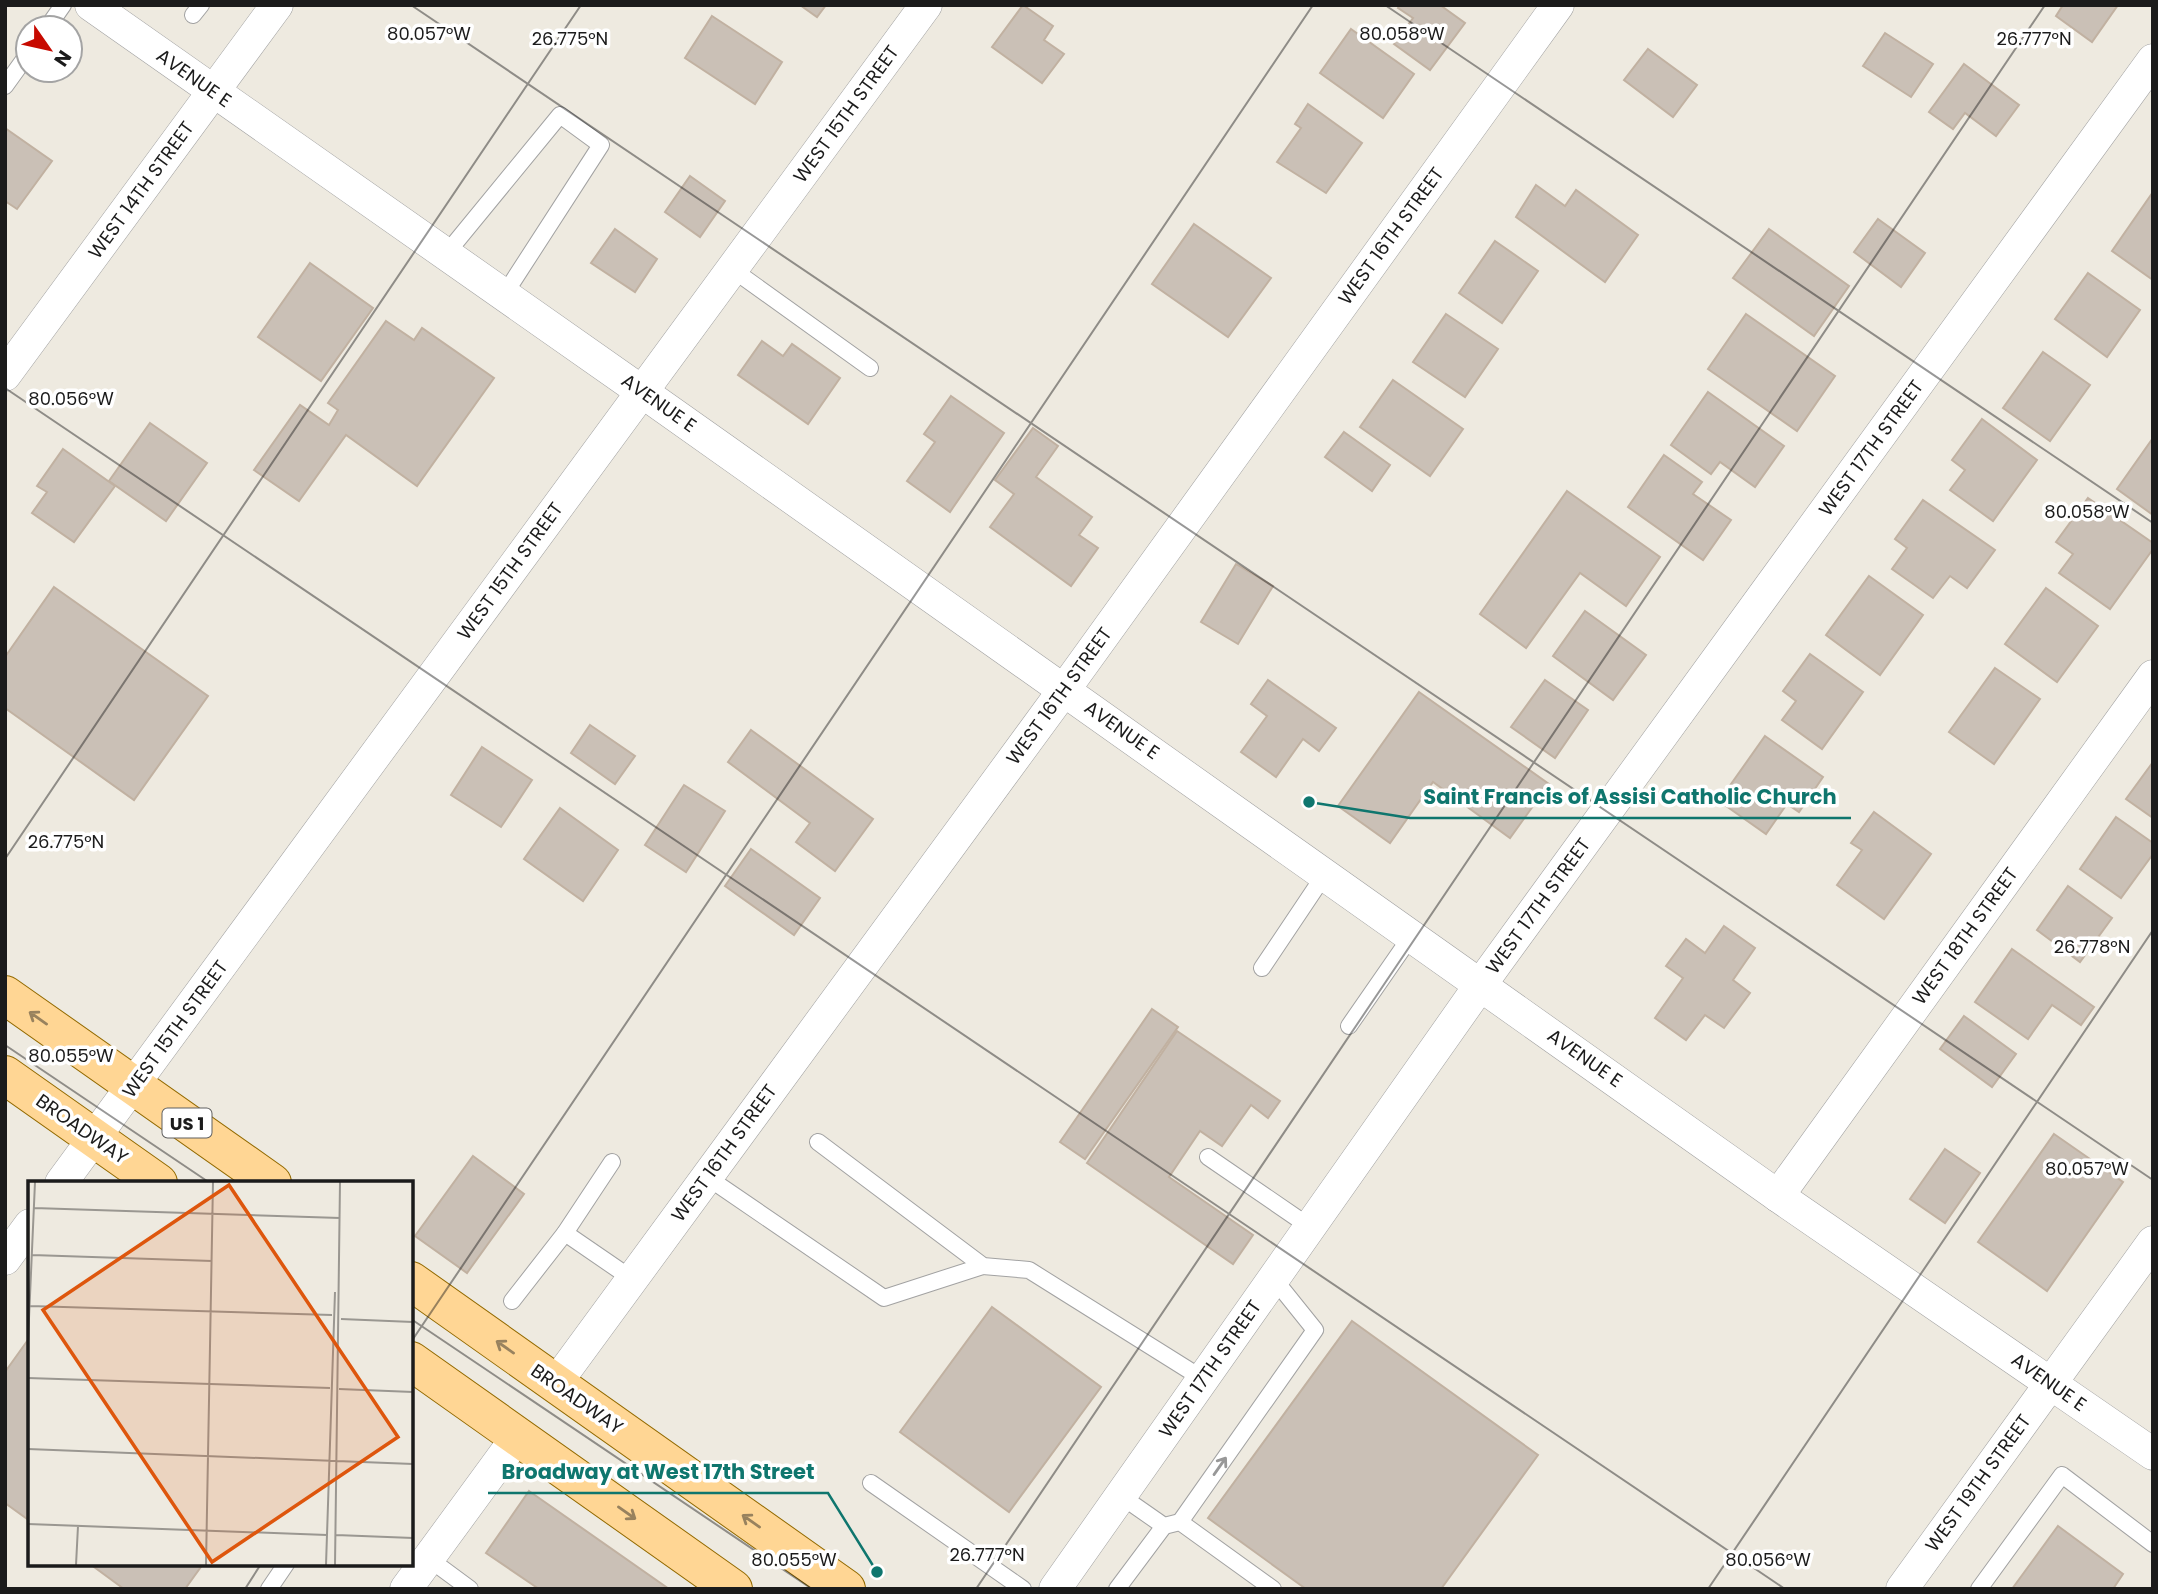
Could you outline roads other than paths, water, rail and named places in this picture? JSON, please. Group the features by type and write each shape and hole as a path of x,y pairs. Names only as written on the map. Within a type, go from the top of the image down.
{"main road":[{"name":"US 1","path":"5,995 269,1181"},
{"name":"BROADWAY","path":"5,1075 155,1181"},
{"name":"BROADWAY","path":"413,1282 846,1589"},
{"path":"413,1362 733,1589"}],"street":[{"name":"AVENUE E","path":"91,5 1412,935 1778,1196 2153,1454"},
{"name":"WEST 14TH STREET","path":"5,375 276,5"},
{"name":"WEST 15TH STREET","path":"62,1181 926,5"},
{"name":"WEST 16TH STREET","path":"556,1383 1064,690 1558,5"},
{"name":"WEST 17TH STREET","path":"1055,1589 1481,984 2153,60"},
{"name":"WEST 18TH STREET","path":"1778,1196 2153,676"},
{"path":"5,1259 28,1228"},
{"name":"WEST 19TH STREET","path":"1902,1589 2153,1242"},
{"path":"406,1589 518,1436"}],"lane":[{"path":"446,254 560,115 601,145 504,295"},
{"path":"732,269 870,368"},
{"path":"1262,968 1325,874"},
{"path":"1349,1026 1412,935"},
{"path":"818,1142 983,1266"},
{"path":"1208,1157 1310,1227"},
{"path":"512,1301 565,1233 612,1162"},
{"path":"707,1177 884,1298 983,1266 1029,1270 1203,1379"},
{"path":"565,1233 632,1279"},
{"path":"1117,1589 1172,1524 1315,1330 1274,1279"},
{"path":"1979,1589 2062,1475 2153,1544"},
{"path":"871,1483 1023,1589"},
{"path":"1121,1496 1172,1524 1273,1589"},
{"path":"428,1558 470,1589"},
{"path":"269,1589 285,1566"}],"place":[{"name":"Saint Francis of Assisi Catholic Church","path":"1309,802"},
{"name":"Broadway at West 17th Street","path":"877,1572"}]}
